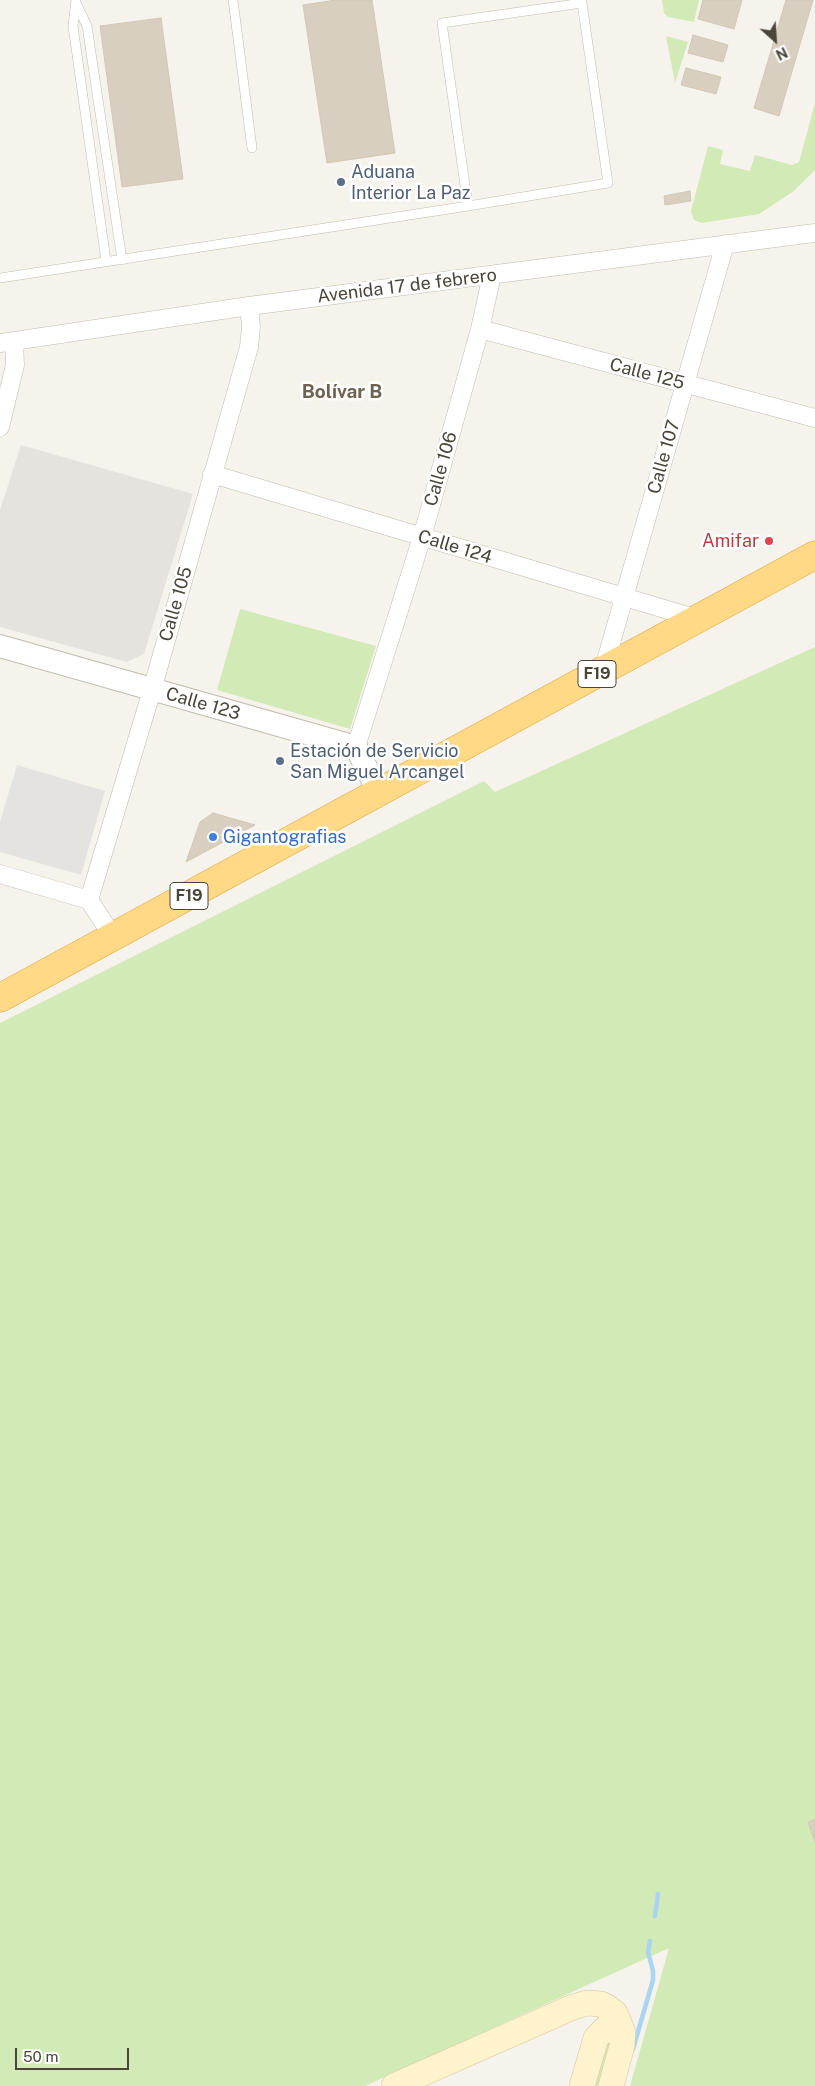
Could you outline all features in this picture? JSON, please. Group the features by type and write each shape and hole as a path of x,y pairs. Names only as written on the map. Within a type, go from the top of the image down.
{"highway":[{"name":"F19","path":"0,998 815,555"}],"main road":[{"path":"394,2086 573,2007 587,2003 601,2004 608,2007 615,2013 623,2032 622,2046 610,2086"},
{"path":"582,2086 596,2038 611,2023 619,2022"}],"street":[{"name":"Avenida 17 de febrero","path":"7,342 248,306 815,232"},
{"name":"Calle 107","path":"603,671 725,244"},
{"name":"Calle 106","path":"356,747 422,537 480,329 492,275"},
{"name":"Calle 105","path":"89,900 152,690 249,347 251,327 248,306"},
{"name":"Calle 125","path":"480,329 815,418"},
{"path":"0,427 15,365 7,342"},
{"name":"Calle 124","path":"212,474 698,619"},
{"name":"Calle 123","path":"0,646 356,747"},
{"path":"356,747 379,793"},
{"path":"0,874 89,900 112,937"}],"lane":[{"path":"233,0 252,148"},
{"path":"76,2 88,26 122,260"},
{"path":"76,2 73,26 106,261"},
{"path":"0,278 468,206 608,183 582,3 442,24 468,206"}],"shaded area":[{"path":"21,445 193,494 144,654 127,662 0,627 0,510"},
{"path":"17,765 105,791 81,875 0,852 0,822"}],"green space":[{"path":"662,0 699,0 694,22 668,17 664,13"},
{"path":"666,36 688,42 675,83"},
{"path":"815,103 815,170 794,191 759,214 702,223 694,220 691,211 708,146 723,150 720,164 750,171 755,155 792,165 799,162"},
{"path":"240,609 376,646 350,729 217,690"},
{"path":"815,647 815,1819 808,1822 815,1843 815,2086 630,2086 669,1948 365,2086 0,2086 0,1023 484,781 495,792"},
{"path":"602,2036 611,2038 598,2086 588,2086"}],"building":[{"path":"336,0 372,0 395,153 327,163 303,5"},
{"path":"703,0 742,0 734,29 698,19"},
{"path":"786,0 813,0 779,116 754,108"},
{"path":"161,18 183,179 122,187 100,26"},
{"path":"693,35 728,45 723,62 688,53"},
{"path":"686,68 721,77 716,94 681,85"},
{"path":"690,191 691,201 665,205 664,196"},
{"path":"213,813 255,825 186,862 200,822"},
{"path":"815,1819 815,1843 808,1822"}],"waterway":[{"path":"655,1916 658,1894"},
{"path":"633,2049 653,1980 653,1971 648,1952 650,1941"}],"place":[{"name":"Aduana Interior La Paz","path":"341,182"},
{"name":"Amifar","path":"769,541"},
{"name":"Estación de Servicio San Miguel Arcangel","path":"280,761"},
{"name":"Gigantografias","path":"213,837"}],"district":[{"name":"Bolívar B","path":"342,392"}]}
